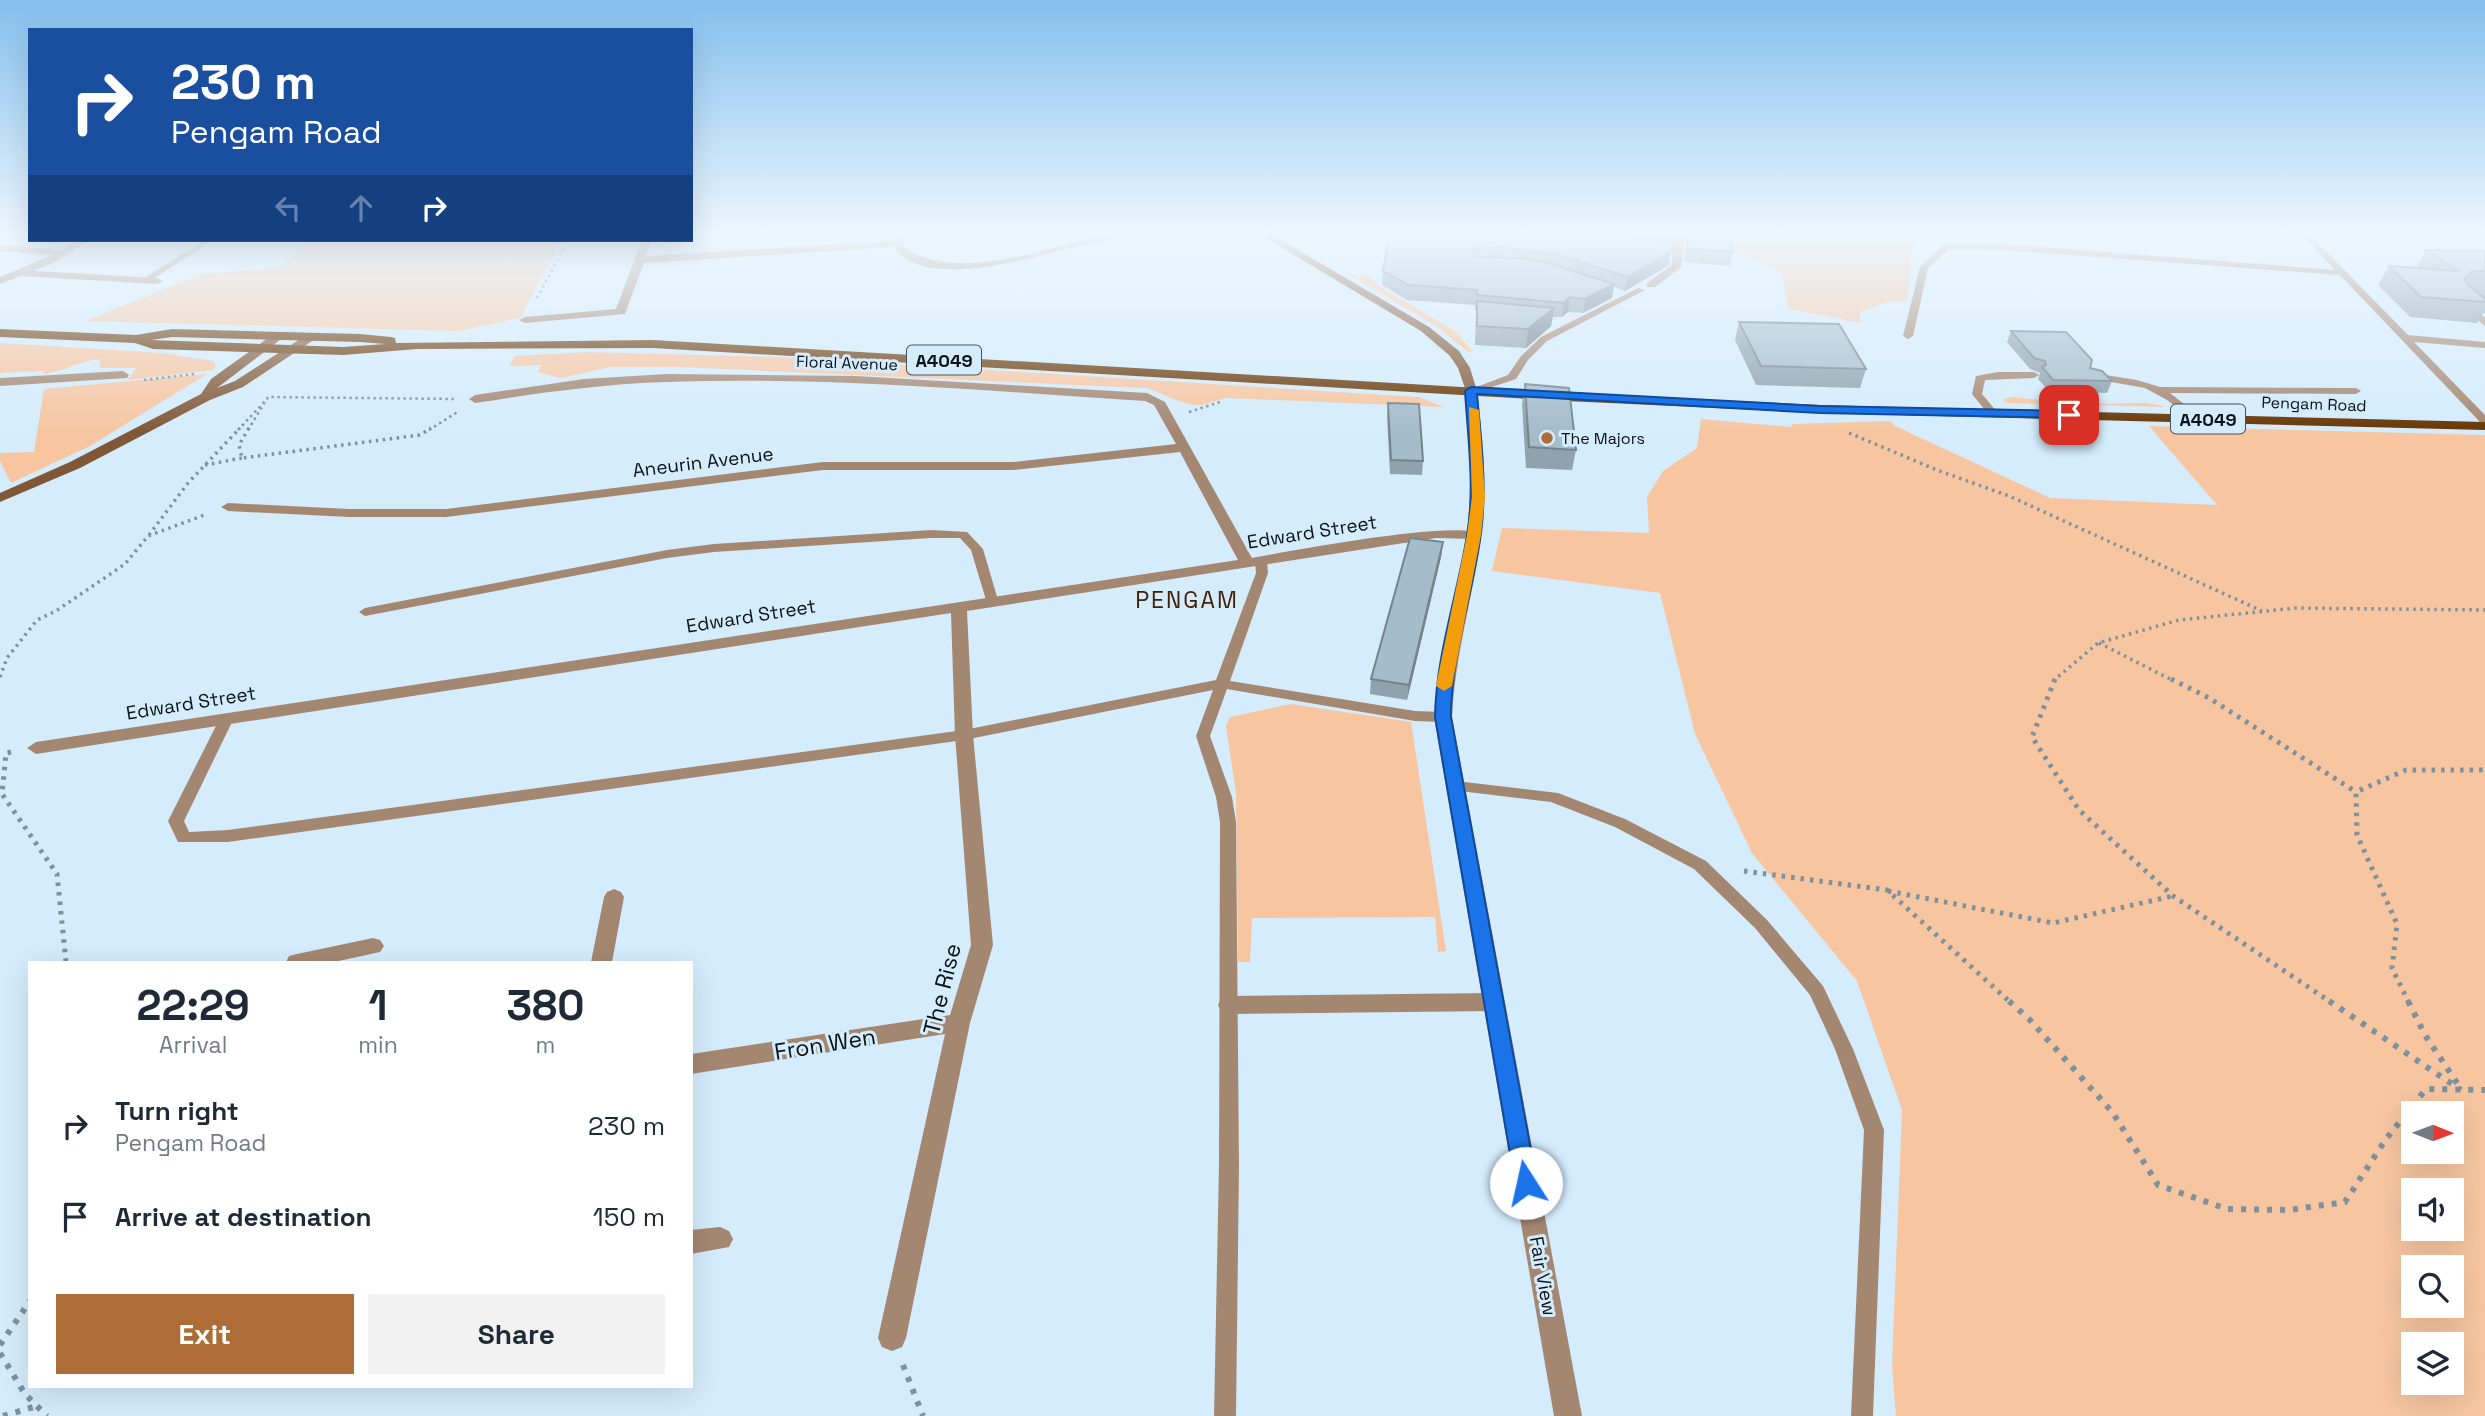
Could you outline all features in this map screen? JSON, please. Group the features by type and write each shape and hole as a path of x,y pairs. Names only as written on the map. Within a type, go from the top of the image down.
{"main road":[{"path":"1376,300 1433,334 1455,354 1464,368 1471,391"},
{"name":"A4049","path":"0,333 136,339 172,333 371,338 417,345"},
{"path":"205,397 215,382 279,336"},
{"path":"0,498 75,465 205,397 239,384 312,337"},
{"name":"A4049","path":"136,339 153,345 294,351 355,351 417,345 653,344 1471,391"},
{"name":"Pengam Road","path":"1471,391 1820,409 2485,424"}],"street":[{"path":"526,320 621,312 625,300"},
{"path":"72,378 88,363"},
{"path":"0,382 123,374"},
{"name":"Floral Avenue","path":"475,399 584,383 667,378 856,380 1135,395 1159,402 1254,562"},
{"name":"Fair View","path":"1471,391 1478,497 1474,535 1443,691 1443,717 1568,1416"},
{"name":"Aneurin Avenue","path":"228,507 349,513 446,513 823,466 1013,466 1184,447"},
{"name":"Edward Street","path":"36,748 1436,534 1474,535"},
{"name":"The Rise","path":"892,1338 959,1023 982,946 964,734 959,606"},
{"path":"601,961 614,897"},
{"path":"302,961 373,946"},
{"path":"1229,1005 1494,1002"},
{"name":"Fron Wen","path":"693,1064 959,1023"},
{"path":"693,1242 720,1240"}],"lane":[{"path":"1471,391 1512,377 1524,358 1544,339 1612,300"},
{"path":"1908,336 1916,300"},
{"path":"2369,300 2485,424"},
{"path":"2460,300 2485,323"},
{"path":"1548,321 1573,323"},
{"path":"2406,338 2485,345"},
{"path":"1993,413 1978,394 1980,378 1998,374 2034,375"},
{"path":"2091,376 2128,380 2162,390 2356,391"},
{"path":"2162,390 2195,418"},
{"path":"365,612 667,554 714,548 931,534 963,536 977,549 992,600"},
{"path":"1225,1416 1228,822 1224,797 1203,736 1262,573 1254,562"},
{"path":"228,718 176,821 184,838 242,835 964,734 1220,684 1415,716 1443,717"},
{"path":"1456,786 1553,797 1620,823 1700,864 1761,924 1817,991 1844,1049 1874,1130 1862,1416"}],"path":[{"path":"136,380 197,373"},
{"path":"0,677 8,658 37,620 56,611 125,564 204,465 275,390"},
{"path":"268,397 475,399"},
{"path":"242,458 239,445 268,397"},
{"path":"204,465 420,435 475,399"},
{"path":"1847,432 1937,470 2009,496 2263,611"},
{"path":"148,536 228,507"},
{"path":"2461,1090 2173,896 2079,810 2032,737 2052,681 2098,643 2179,620 2296,608 2485,610"},
{"path":"2098,643 2209,698 2356,792"},
{"path":"36,748 3,753 2,794 57,874 66,961"},
{"path":"2356,792 2406,770 2485,770"},
{"path":"2356,792 2357,835 2397,924 2392,968 2425,1035 2461,1090"},
{"path":"1700,864 1887,890 2053,923 2173,896"},
{"path":"1887,890 2030,1020 2113,1113 2158,1185 2227,1209 2289,1210 2345,1202 2386,1139 2426,1089 2485,1090"},
{"path":"0,1345 28,1304"},
{"path":"892,1338 923,1416"},
{"path":"0,1353 25,1394 47,1416"},
{"path":"3,1416 37,1406"}],"shaded area":[{"path":"137,300 529,300 520,318 458,331 86,321"},
{"path":"1392,300 1403,300 1454,331 1473,351 1468,352 1436,326"},
{"path":"1787,300 1906,300 1884,303 1860,312 1861,323 1789,309"},
{"path":"0,343 163,353 213,361 216,365 213,370 127,380 137,368 100,368 100,359 43,374 44,371 0,373"},
{"path":"589,352 778,357 1419,397 1444,407 1225,398 1199,405 1179,401 1146,388 681,367 610,367 561,378 537,372 542,365 509,366 515,356"},
{"path":"207,374 90,446 11,483 0,461 0,453 34,452 44,389"},
{"path":"2012,397 2078,404 2147,403 2168,407 2007,403 2004,401"},
{"path":"1701,419 1791,427 1792,424 1890,421 1895,426 2050,498 2217,505 2149,426 2485,435 2485,1416 1896,1416 1892,1366 1902,1110 1857,981 1752,853 1695,734 1660,593 1492,571 1502,528 1649,533 1647,497 1663,471 1697,448"},
{"path":"1291,704 1411,722 1446,951 1438,952 1435,917 1252,918 1250,962 1238,962 1236,793 1226,726 1230,717"}],"building":[{"path":"1532,300 1567,300 1564,303"},
{"path":"1477,301 1554,308 1528,329 1477,326"},
{"path":"1739,322 1839,324 1866,369 1761,366"},
{"path":"2011,331 2066,332 2092,360 2090,368 2102,371 2112,381 2053,380 2042,367 2046,365 2045,361 2034,358"},
{"name":"The Majors","path":"1525,384 1569,388 1576,450 1529,447"},
{"path":"1388,403 1419,404 1423,461 1391,460"},
{"path":"1410,538 1443,542 1409,685 1371,679"}],"slow traffic":[{"path":"1444,686 1474,535 1478,497 1473,410"}],"place":[{"name":"The Majors","path":"1547,438"}],"district":[{"name":"PENGAM","path":"1187,600"}],"route":[{"path":"1526,1183 1443,717 1443,691 1474,535 1478,497 1476,430 1471,391 1820,409 2069,415"}]}
